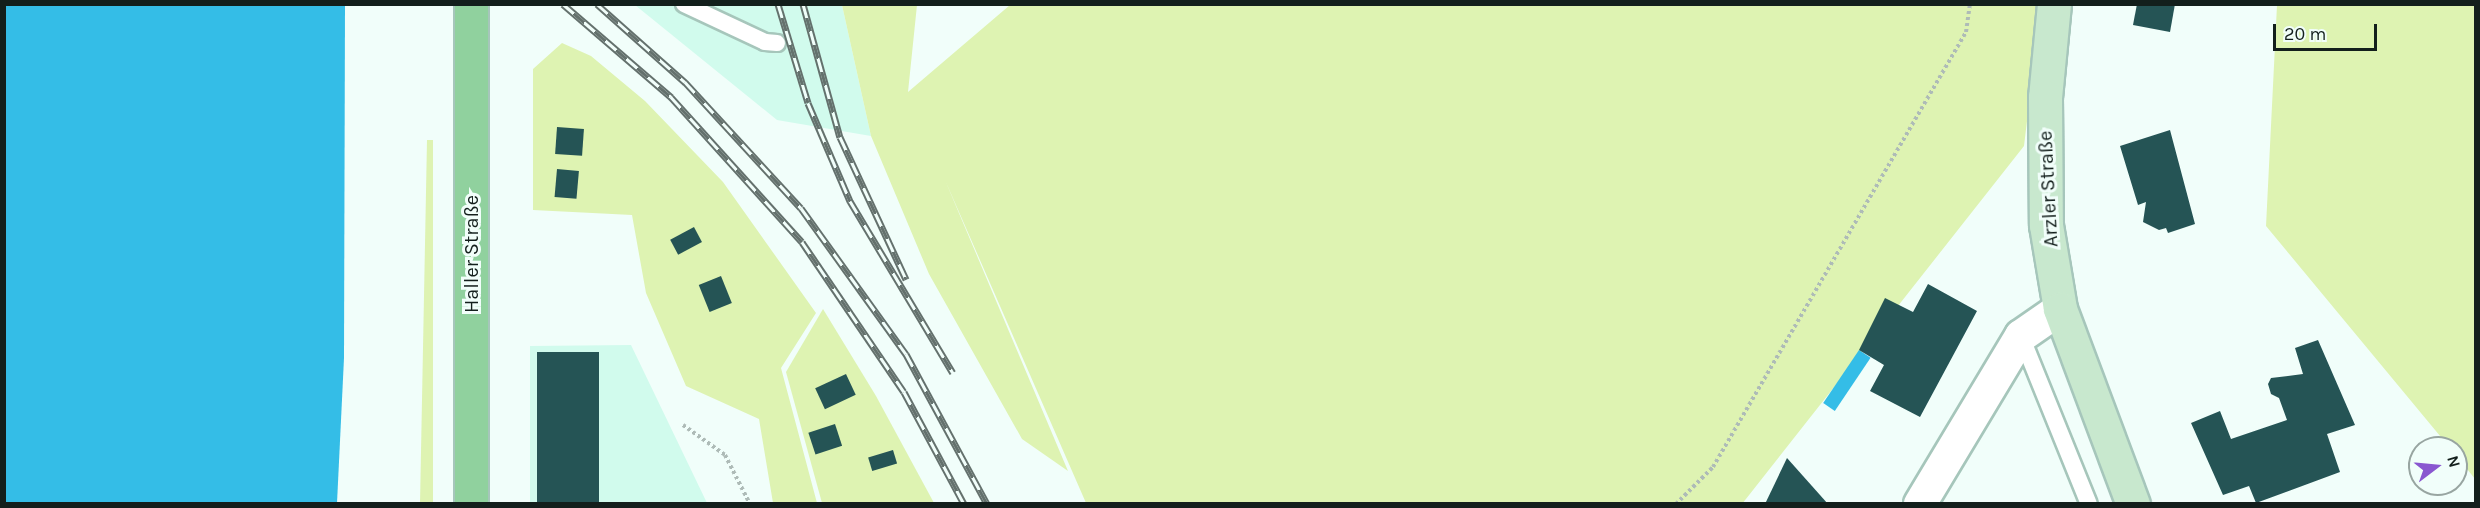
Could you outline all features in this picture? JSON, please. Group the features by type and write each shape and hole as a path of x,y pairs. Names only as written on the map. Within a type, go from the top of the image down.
{"main road":[{"name":"Haller Straße","path":"471,4 471,504"},
{"name":"Arzler Straße","path":"2054,4 2045,97 2046,225 2060,309 2133,504"}],"street":[{"path":"1920,504 2021,336 2060,309"}],"lane":[{"path":"684,4 765,42 777,43"},
{"path":"2021,336 2089,504"}],"path":[{"path":"1676,504 1713,467 1966,32 1970,4"},
{"path":"683,425 725,455 750,504"}],"shaded area":[{"path":"635,5 842,5 871,136 777,120"},
{"path":"631,345 707,503 530,503 530,346"}],"green space":[{"path":"842,5 917,5 908,92 1010,5 2041,5 2024,146 1742,504 1086,503 945,180 1068,471 1022,439 929,274 871,136"},
{"path":"2277,5 2475,5 2475,479 2468,470 2468,436 2440,436 2266,226"},
{"path":"562,43 591,56 645,101 723,182 816,313 781,368 817,503 773,503 759,419 686,386 646,293 632,215 533,210 533,69"},
{"path":"427,140 433,140 433,503 420,504"},
{"path":"823,309 876,396 934,503 822,503 786,372"}],"water":[{"path":"4,5 345,5 344,358 337,503 5,503"},
{"path":"1859,350 1871,358 1835,411 1823,403"}],"building":[{"path":"2137,4 2175,4 2170,32 2133,25"},
{"path":"557,127 584,129 582,156 555,154"},
{"path":"2170,130 2195,224 2168,233 2166,228 2159,230 2143,222 2146,202 2138,205 2120,146"},
{"path":"557,169 579,171 576,199 555,197"},
{"path":"694,227 702,242 678,255 670,240"},
{"path":"721,276 732,303 710,312 699,285"},
{"path":"1928,284 1977,311 1920,417 1870,391 1884,365 1859,350 1885,298 1913,312"},
{"path":"2318,340 2355,425 2327,434 2340,472 2256,503 2249,486 2223,495 2191,423 2220,411 2231,439 2287,420 2279,398 2271,394 2268,384 2271,378 2303,374 2295,348"},
{"path":"537,352 599,352 599,504 537,504"},
{"path":"846,374 856,395 825,409 815,388"},
{"path":"835,424 842,446 815,455 808,433"},
{"path":"893,450 897,463 872,471 868,458"},
{"path":"1787,458 1828,504 1765,504"}],"railway":[{"path":"563,4 671,97 802,242 904,392 964,504"},
{"path":"597,4 685,82 801,208 906,354 987,504"},
{"path":"778,4 808,103 850,201 953,373"},
{"path":"803,4 840,137 906,279"}]}
